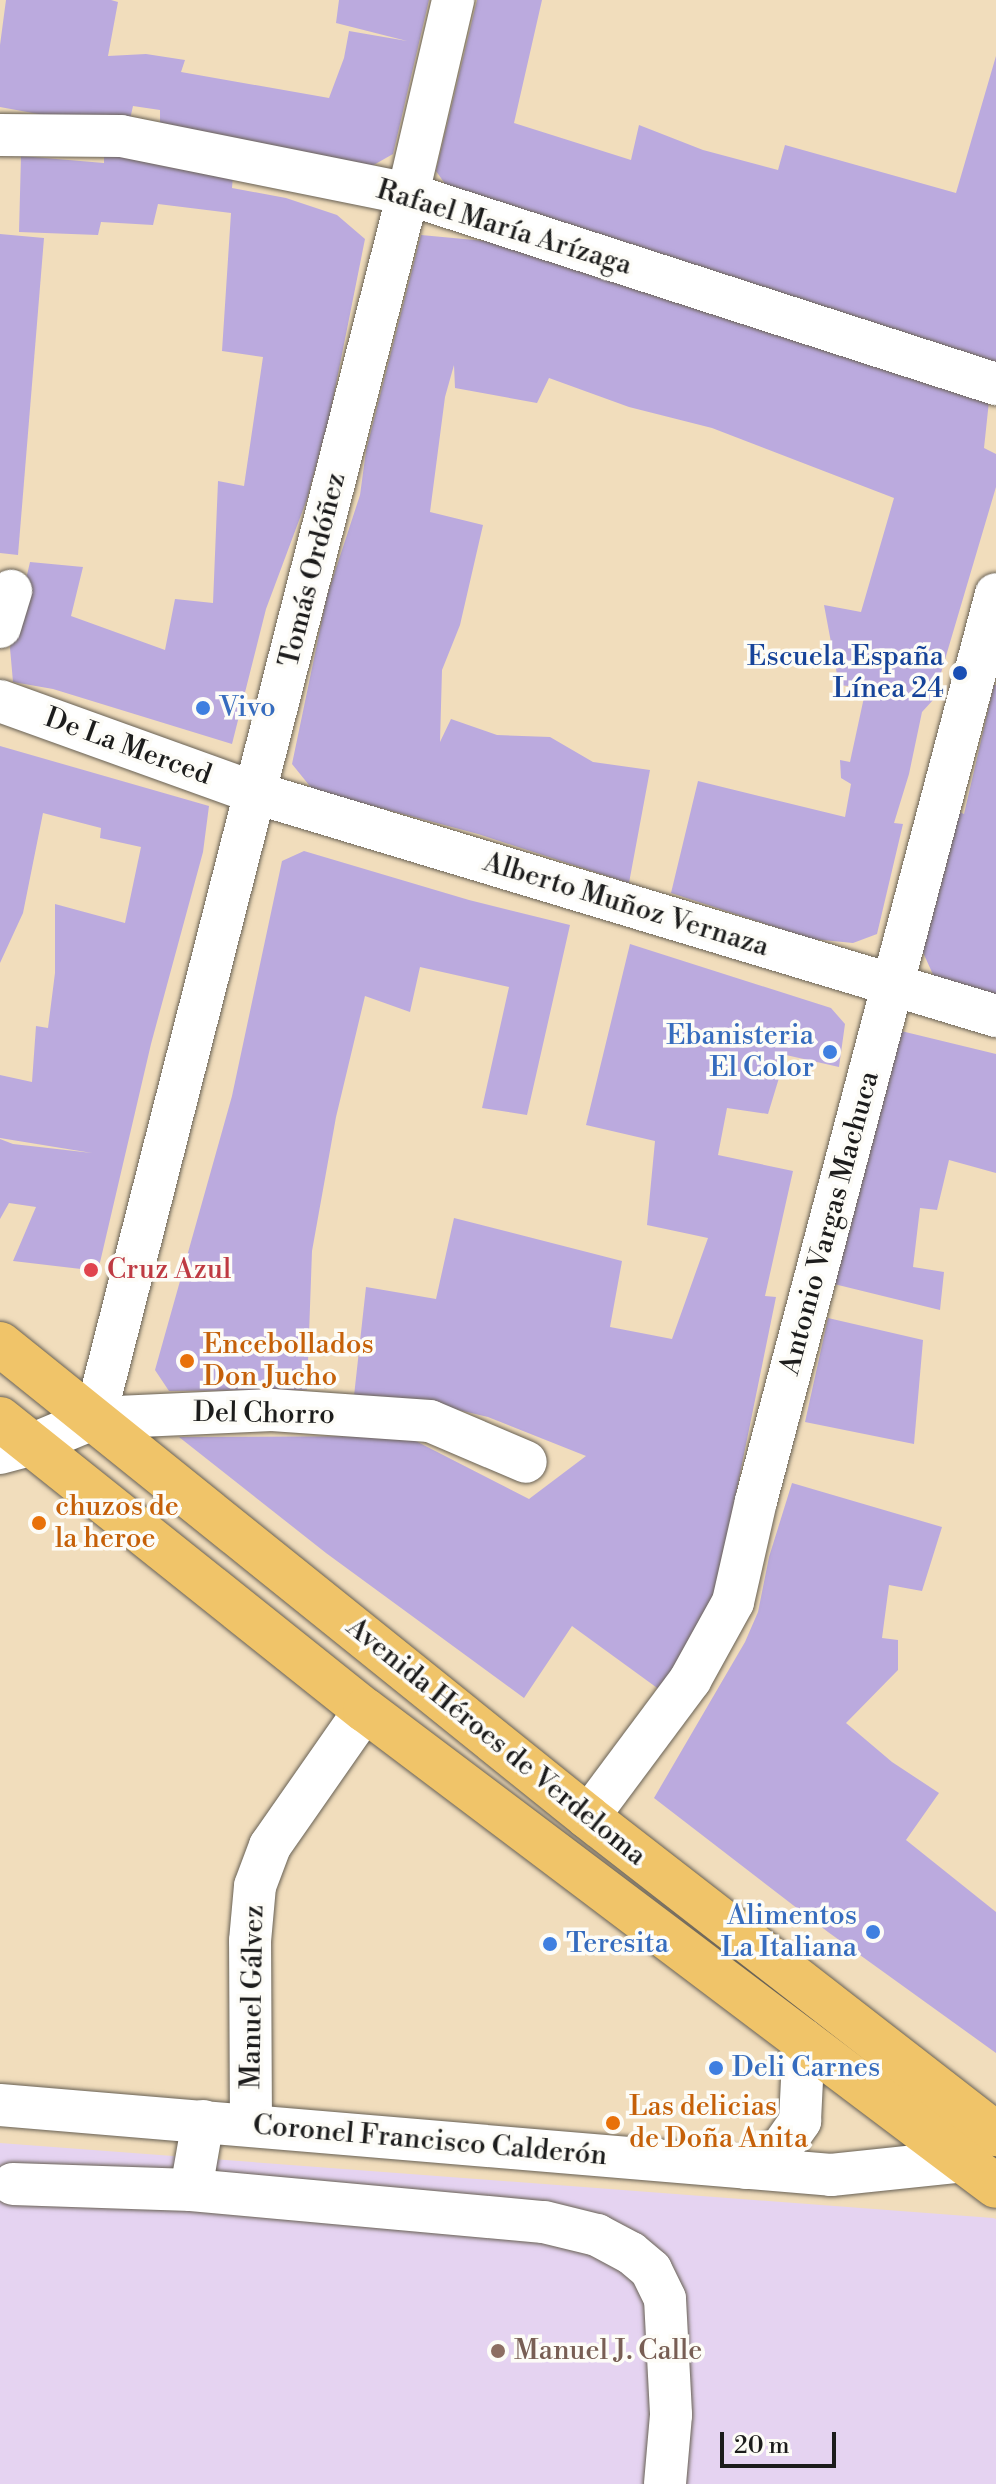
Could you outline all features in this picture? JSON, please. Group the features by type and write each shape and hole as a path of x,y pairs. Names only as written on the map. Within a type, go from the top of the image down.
{"main road":[{"name":"Avenida Héroes de Verdeloma","path":"0,1344 588,1817 985,2152"},
{"name":"Avenida Héroes de Verdeloma","path":"11,1439 804,2040 985,2152"}],"street":[{"name":"Tomás Ordóñez","path":"95,1418 408,194 453,0"},
{"name":"Rafael María Arízaga","path":"0,135 121,136 408,194 996,384"},
{"name":"Antonio Vargas Machuca","path":"588,1817 690,1680 733,1602 756,1501 996,594"},
{"name":"De La Merced","path":"0,701 256,793"},
{"name":"Alberto Muñoz Vernaza","path":"256,793 996,1016"},
{"name":"Del Chorro","path":"11,1439 95,1418 272,1410 430,1421 526,1462"},
{"name":"Manuel Gálvez","path":"251,2125 250,1941 255,1886 270,1846 365,1710"},
{"path":"746,2168 782,2147 800,2121 804,2040"},
{"name":"Coronel Francisco Calderón","path":"0,2105 831,2175 985,2152"},
{"path":"191,2190 203,2121"},
{"path":"13,2184 191,2190 544,2222 597,2235 631,2253 651,2270 665,2299 671,2415 665,2484"}],"shaded area":[{"name":"Manuel J. Calle","path":"0,2143 996,2219 996,2484 0,2484"}],"building":[{"path":"6,0 118,2 108,56 146,54 185,60 181,72 329,98 344,58 349,31 407,41 336,23 339,0 429,0 393,154 363,171 160,125 160,110 133,106 130,119 71,120 0,107 0,45"},
{"path":"477,0 542,0 514,123 631,160 639,125 703,150 778,170 785,145 956,193 996,56 996,366 453,195 436,171"},
{"path":"104,154 233,175 232,188 286,198 337,215 365,239 330,414 307,499 266,609 232,744 53,689 13,682 10,648 30,562 83,567 71,616 165,650 175,599 213,603 218,481 244,486 263,357 222,351 231,213 158,204 153,225 101,222 98,235 19,232 21,156 104,163"},
{"path":"0,234 44,238 18,555 0,553"},
{"path":"421,235 496,242 989,401 984,448 996,454 996,487 933,700 922,712 909,774 894,823 903,824 877,934 853,943 812,939 671,893 698,781 845,817 851,784 841,778 840,760 850,762 866,688 839,685 824,605 861,612 894,498 712,428 629,407 549,378 537,403 455,388 454,365 445,397 430,512 483,525 460,625 442,670 440,742 451,719 497,735 550,737 593,762 650,770 629,883 478,834 313,790 292,764 327,596 360,495 366,451"},
{"path":"994,685 996,995 935,979 921,948 953,809 964,814"},
{"path":"0,746 209,806 203,852 151,1044 98,1271 13,1261 36,1207 9,1203 0,1219 0,1139 13,1144 92,1153 0,1138 0,1075 32,1082 36,1026 48,1028 55,973 55,904 125,923 141,847 100,838 101,828 43,813 23,913 0,963"},
{"path":"304,851 469,900 570,925 527,1115 482,1108 509,987 420,967 410,1012 365,996 336,1117 312,1251 307,1390 169,1391 155,1370 232,1096 282,861"},
{"path":"630,944 831,1008 845,1024 839,1067 786,1055 768,1114 727,1108 718,1155 793,1171 765,1296 776,1297 712,1611 660,1690 572,1626 524,1698 326,1553 179,1437 406,1436 529,1499 586,1456 488,1417 416,1400 354,1396 366,1287 436,1299 454,1218 622,1261 610,1327 672,1339 708,1238 647,1225 655,1141 586,1125"},
{"path":"897,1030 996,1054 996,1173 949,1160 937,1210 920,1208 913,1267 944,1272 940,1310 834,1284"},
{"path":"828,1318 923,1340 914,1444 805,1422"},
{"path":"792,1483 942,1527 922,1591 889,1585 882,1638 898,1640 898,1670 846,1723 892,1762 939,1793 906,1840 996,1912 996,2053 828,1932 654,1798 745,1642 758,1612 769,1557"}],"place":[{"name":"Escuela España Línea 24","path":"960,673"},
{"name":"Vivo","path":"203,708"},
{"name":"Ebanisteria El Color","path":"830,1052"},
{"name":"Cruz Azul","path":"91,1270"},
{"name":"Encebollados Don Jucho","path":"187,1361"},
{"name":"chuzos de la heroe","path":"39,1523"},
{"name":"Alimentos La Italiana","path":"873,1932"},
{"name":"Teresita","path":"550,1944"},
{"name":"Deli Carnes","path":"716,2068"},
{"name":"Las delicias de Doña Anita","path":"613,2123"},
{"name":"Manuel J. Calle","path":"498,2351"}]}
